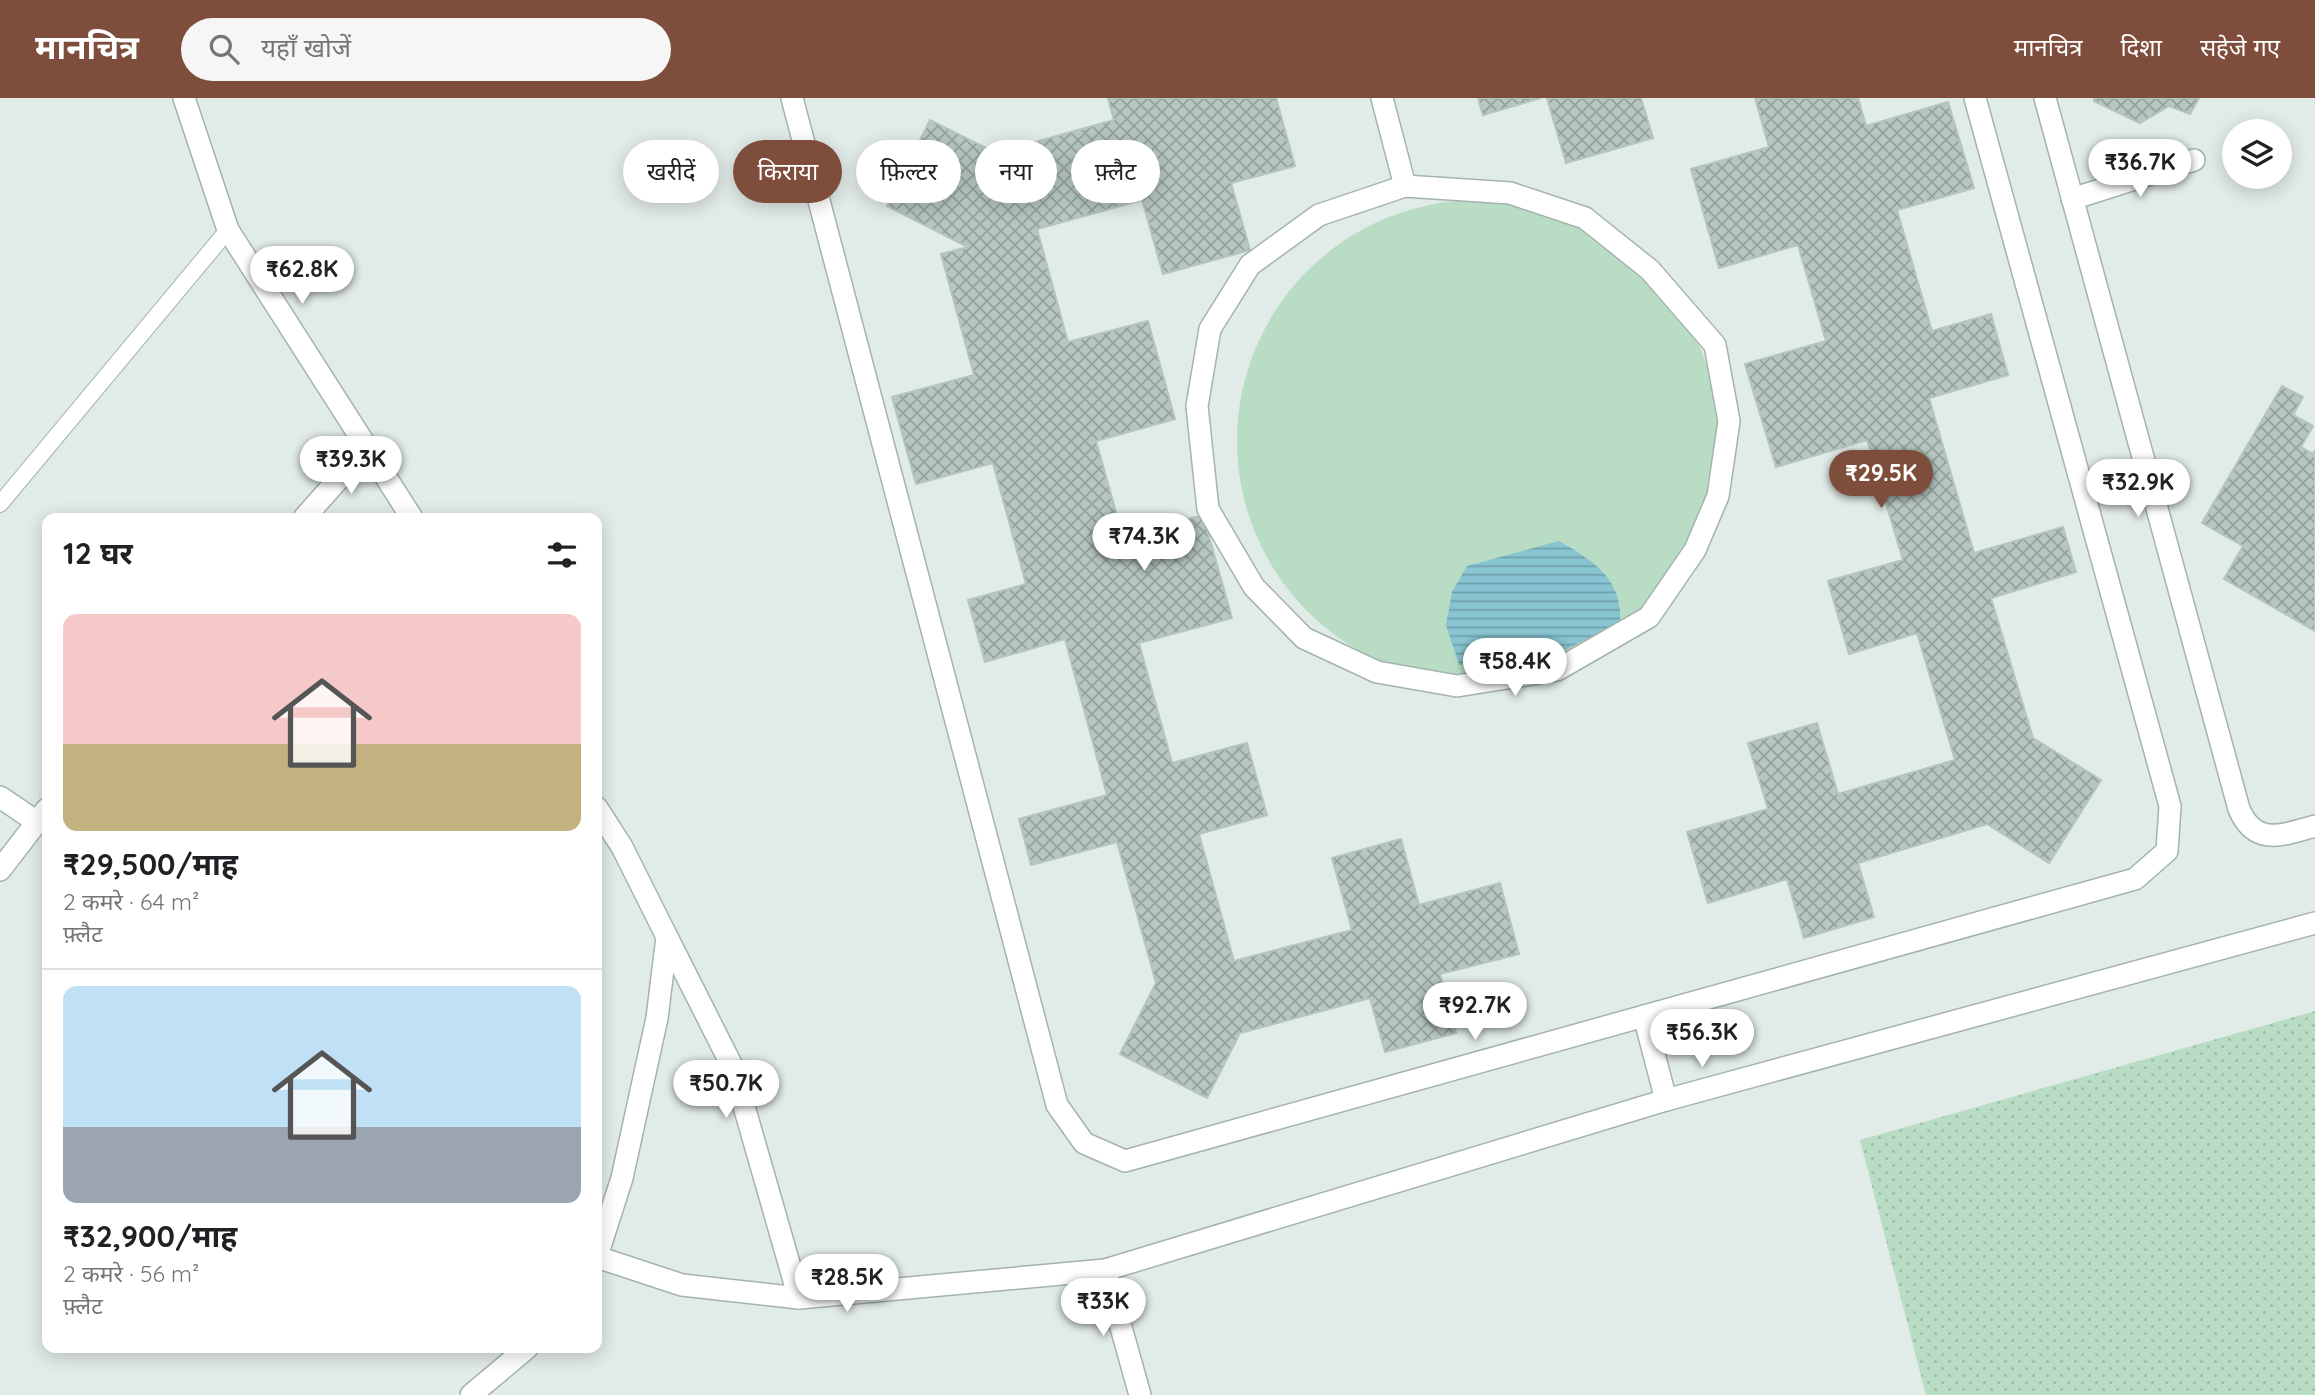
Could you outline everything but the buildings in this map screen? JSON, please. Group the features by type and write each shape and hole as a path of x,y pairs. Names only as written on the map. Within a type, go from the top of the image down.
{"street":[{"path":"184,98 228,230 409,513"},
{"path":"792,98 1057,1105 1084,1143 1125,1161 2135,879 2167,851 2169,806 1975,98"},
{"path":"1382,98 1405,186"},
{"path":"2045,98 2239,809 2245,823 2256,832 2269,836 2315,826"},
{"path":"2072,199 2194,160"},
{"path":"1405,186 1510,193 1585,218 1650,270 1716,345 1729,421 1718,496 1695,550 1649,617 1557,670 1457,686 1377,672 1304,638 1254,587 1208,509 1198,406 1210,328 1250,265 1320,215 1405,186"},
{"path":"308,513 367,446"},
{"path":"0,797 42,815 0,870"},
{"path":"602,816 622,847 733,1068 799,1298"},
{"path":"602,1259 682,1285 799,1298 1105,1270 1666,1100 2315,923"},
{"path":"602,1241 622,1178 657,1018 667,937"},
{"path":"1644,1016 1666,1100"},
{"path":"1105,1270 1140,1395"},
{"path":"471,1395 521,1353"}],"lane":[{"path":"0,504 228,230"}],"green space":[{"path":"1478,200 1525,205 1570,219 1612,241 1648,271 1678,307 1700,349 1714,394 1719,441 1714,488 1700,533 1678,575 1648,611 1612,641 1570,663 1525,677 1478,682 1431,677 1386,663 1344,641 1308,611 1278,575 1256,533 1242,488 1237,441 1242,394 1256,349 1278,307 1308,271 1344,241 1386,219 1431,205"},
{"path":"2315,1011 2315,1395 1926,1395 1860,1140"}],"water":[{"path":"1559,541 1594,564 1611,582 1620,607 1620,622 1563,651 1516,662 1459,665 1446,625 1452,592 1467,566"}]}
